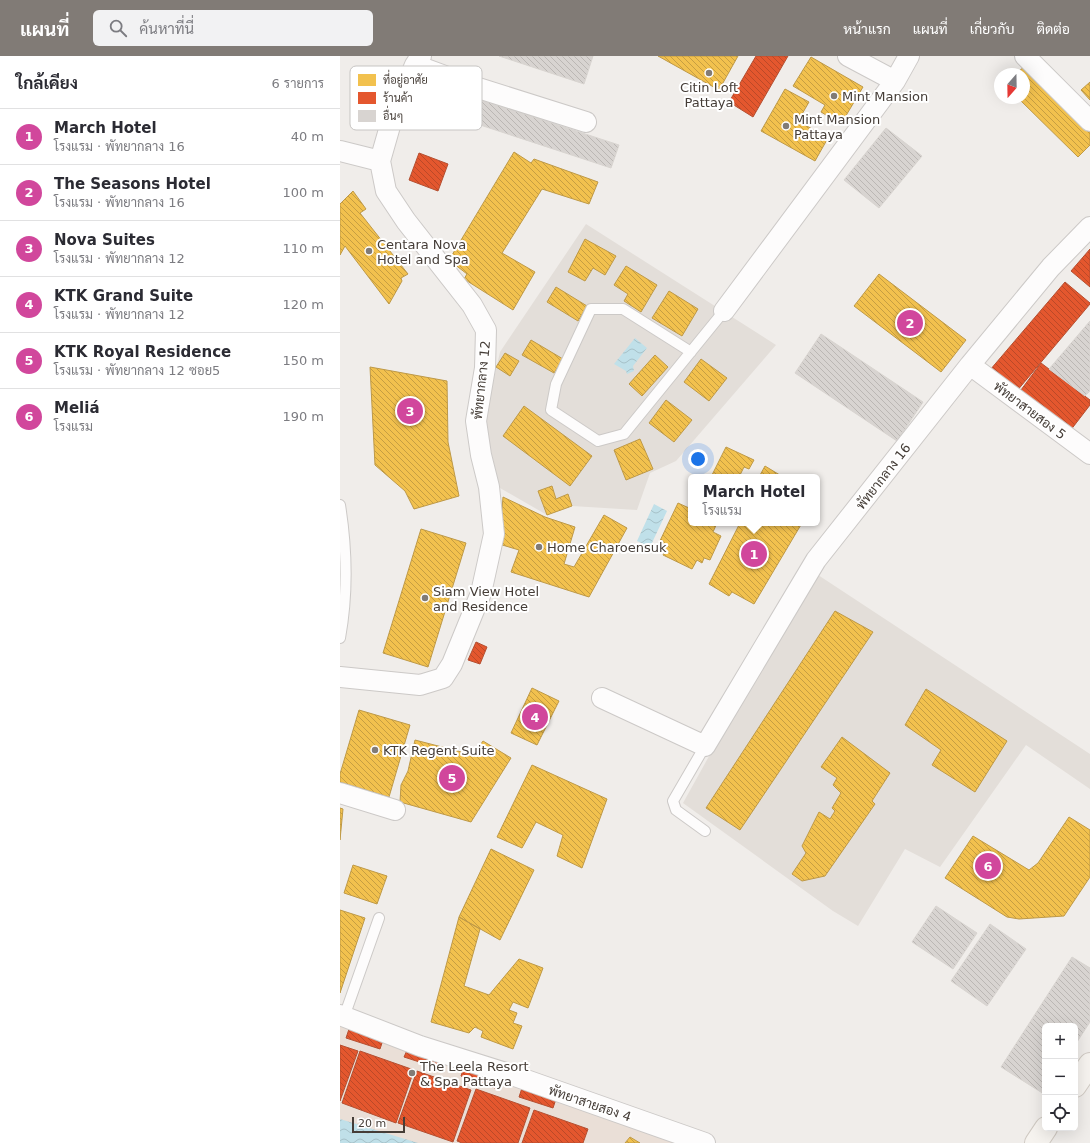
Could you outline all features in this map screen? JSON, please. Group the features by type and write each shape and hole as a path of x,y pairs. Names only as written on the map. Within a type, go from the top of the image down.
{"main road":[{"path":"1078,1082 1090,1064"},
{"path":"1036,1143 1044,1131"}],"street":[{"path":"848,56 895,81"},
{"path":"724,311 895,81 909,56"},
{"path":"1025,56 1090,121"},
{"path":"418,60 430,66"},
{"path":"482,89 586,122"},
{"name":"พัทยากลาง 12","path":"340,677 420,685 443,678 452,664 480,593 494,534 489,487 481,455 476,421 485,368 486,330 472,305 406,221 386,191 380,161 389,130"},
{"path":"340,151 380,161"},
{"name":"พัทยากลาง 16","path":"705,746 816,560 970,365 1052,267 1090,227"},
{"name":"พัทยาสายสอง 5","path":"970,365 1090,454"},
{"path":"602,698 705,746"},
{"path":"340,792 395,810"},
{"name":"พัทยาสายสอง 4","path":"342,1016 420,1046 512,1075 705,1143"}],"lane":[{"path":"690,352 623,309 591,308 556,384 551,410 598,441 624,434 724,311"},
{"path":"340,505 346,575 340,638"},
{"path":"705,746 673,801 676,810 705,831"},
{"path":"342,1016 379,918"}],"shaded area":[{"path":"586,224 776,345 676,461 650,473 637,510 572,506 547,515 500,488 484,422 500,352"},
{"path":"812,571 1090,754 1090,789 1026,745 940,867 905,849 858,926 833,911 683,803"},
{"name":"The Leela Resort & Spa Pattaya","path":"340,1024 690,1143 340,1143"}],"water":[{"path":"635,338 647,348 633,366 634,371 627,374 626,371 614,364"},
{"path":"654,504 667,511 650,547 637,541"},
{"path":"340,1119 418,1143 340,1143"}],"building: ที่อยู่อาศัย":[{"name":"Citin Loft Pattaya","path":"658,56 738,56 719,90"},
{"name":"Mint Mansion","path":"811,57 863,87 841,124 821,112 825,105 793,86"},
{"path":"1027,64 1090,125 1090,145 1078,157 1024,104 1030,104 1030,68 1023,68"},
{"path":"1090,82 1090,100 1081,90"},
{"name":"Mint Mansion Pattaya","path":"785,89 809,102 798,121 828,138 815,161 761,131"},
{"path":"514,152 531,163 534,159 598,182 589,204 542,189 502,253 535,272 513,310 464,279 467,274 449,260"},
{"name":"Centara Nova Hotel and Spa","path":"353,191 366,209 360,213 408,274 401,278 402,281 389,304 345,246 340,255 340,204"},
{"path":"585,239 616,256 605,275 593,268 585,281 568,272"},
{"path":"626,266 657,285 641,312 624,301 628,294 614,285"},
{"path":"879,274 966,340 941,372 854,306"},
{"path":"556,287 587,306 578,321 547,302"},
{"path":"669,291 698,309 682,336 652,318"},
{"path":"531,340 563,359 554,373 522,355"},
{"path":"505,353 519,361 510,376 496,367"},
{"path":"655,355 668,367 642,396 629,384"},
{"path":"701,359 727,378 709,401 684,382"},
{"path":"370,367 447,381 448,442 459,496 414,509 405,491 375,465"},
{"path":"666,400 692,420 674,442 649,423"},
{"path":"524,406 592,456 570,486 503,436"},
{"path":"640,439 653,469 626,480 614,450"},
{"path":"726,447 754,460 749,469 744,467 740,474 712,474"},
{"path":"765,466 778,474 761,474"},
{"path":"552,486 556,499 568,494 572,506 547,515 538,491"},
{"name":"Home Charoensuk","path":"503,497 545,517 575,527 564,564 574,567 604,515 627,528 589,597 511,572 519,550 499,544"},
{"path":"678,503 688,508 688,526 716,526 713,532 721,536 710,560 704,558 702,563 697,560 692,569 663,555 666,549 658,545"},
{"path":"738,526 800,526 754,604 732,592 729,596 709,584"},
{"name":"Siam View Hotel and Residence","path":"421,529 466,543 428,667 383,653"},
{"path":"835,611 873,632 740,830 706,808"},
{"path":"532,688 559,701 537,745 511,733"},
{"path":"926,689 1007,741 975,792 932,765 941,750 905,725"},
{"name":"KTK Regent Suite","path":"359,710 410,725 389,797 340,782 340,774"},
{"path":"842,737 890,773 872,801 875,804 825,876 802,881 792,874 806,853 802,846 819,812 830,819 835,811 832,808 841,793 833,785 837,778 821,767"},
{"path":"415,740 473,755 483,741 511,758 471,822 400,802 401,785 408,771"},
{"path":"532,765 607,799 582,868 557,856 563,835 536,822 522,848 497,837"},
{"path":"340,808 343,809 340,840"},
{"path":"1069,817 1090,830 1090,877 1064,916 1019,919 1007,917 945,878 973,836 1029,870 1038,863"},
{"path":"491,849 534,870 500,940 459,917"},
{"path":"353,865 387,876 377,904 344,893"},
{"path":"340,910 365,918 340,993"},
{"path":"459,917 480,929 464,986 489,995 519,959 543,968 528,1008 513,1002 509,1010 517,1013 513,1023 522,1026 513,1049 481,1037 483,1031 475,1027 469,1033 431,1022"},
{"path":"630,1137 640,1143 625,1143"}],"building: ร้านค้า":[{"path":"756,56 788,56 753,117 729,102"},
{"path":"419,153 448,164 438,191 409,180"},
{"path":"1090,249 1090,287 1071,271"},
{"path":"1065,282 1090,304 1016,392 990,370"},
{"path":"1041,363 1090,400 1090,405 1070,431 1018,394"},
{"path":"476,642 487,647 480,664 468,660"},
{"path":"349,1029 383,1040 380,1049 346,1038"},
{"path":"340,1045 358,1051 340,1101"},
{"path":"408,1048 441,1059 438,1068 404,1057"},
{"path":"360,1051 414,1070 396,1123 342,1103"},
{"path":"464,1067 498,1079 495,1088 461,1076"},
{"path":"417,1071 471,1090 453,1142 398,1123"},
{"path":"522,1088 556,1099 553,1108 519,1097"},
{"path":"476,1089 530,1108 518,1143 462,1143 457,1141"},
{"path":"534,1110 588,1129 583,1143 522,1143"}],"building: อื่นๆ":[{"path":"499,56 593,56 584,84"},
{"path":"482,100 619,145 611,168 482,126"},
{"path":"886,128 922,156 879,208 844,180"},
{"path":"1090,321 1090,391 1085,396 1049,369"},
{"path":"821,334 923,402 897,441 795,373"},
{"path":"936,906 977,933 953,969 912,942"},
{"path":"990,924 1026,949 987,1006 951,981"},
{"path":"1072,957 1090,968 1090,1022 1078,1040 1078,1023 1042,1023 1042,1093 1001,1067"}],"place":[{"name":"Citin Loft Pattaya","path":"709,73"},
{"name":"Mint Mansion","path":"834,96"},
{"name":"Mint Mansion Pattaya","path":"786,126"},
{"name":"Centara Nova Hotel and Spa","path":"369,251"},
{"name":"The Seasons Hotel","path":"910,323"},
{"name":"Nova Suites","path":"410,411"},
{"name":"Home Charoensuk","path":"539,547"},
{"name":"March Hotel","path":"754,554"},
{"name":"Siam View Hotel and Residence","path":"425,598"},
{"name":"KTK Grand Suite","path":"535,717"},
{"name":"KTK Regent Suite","path":"375,750"},
{"name":"KTK Royal Residence","path":"452,778"},
{"name":"Meliá","path":"988,866"},
{"name":"The Leela Resort & Spa Pattaya","path":"412,1073"}]}
